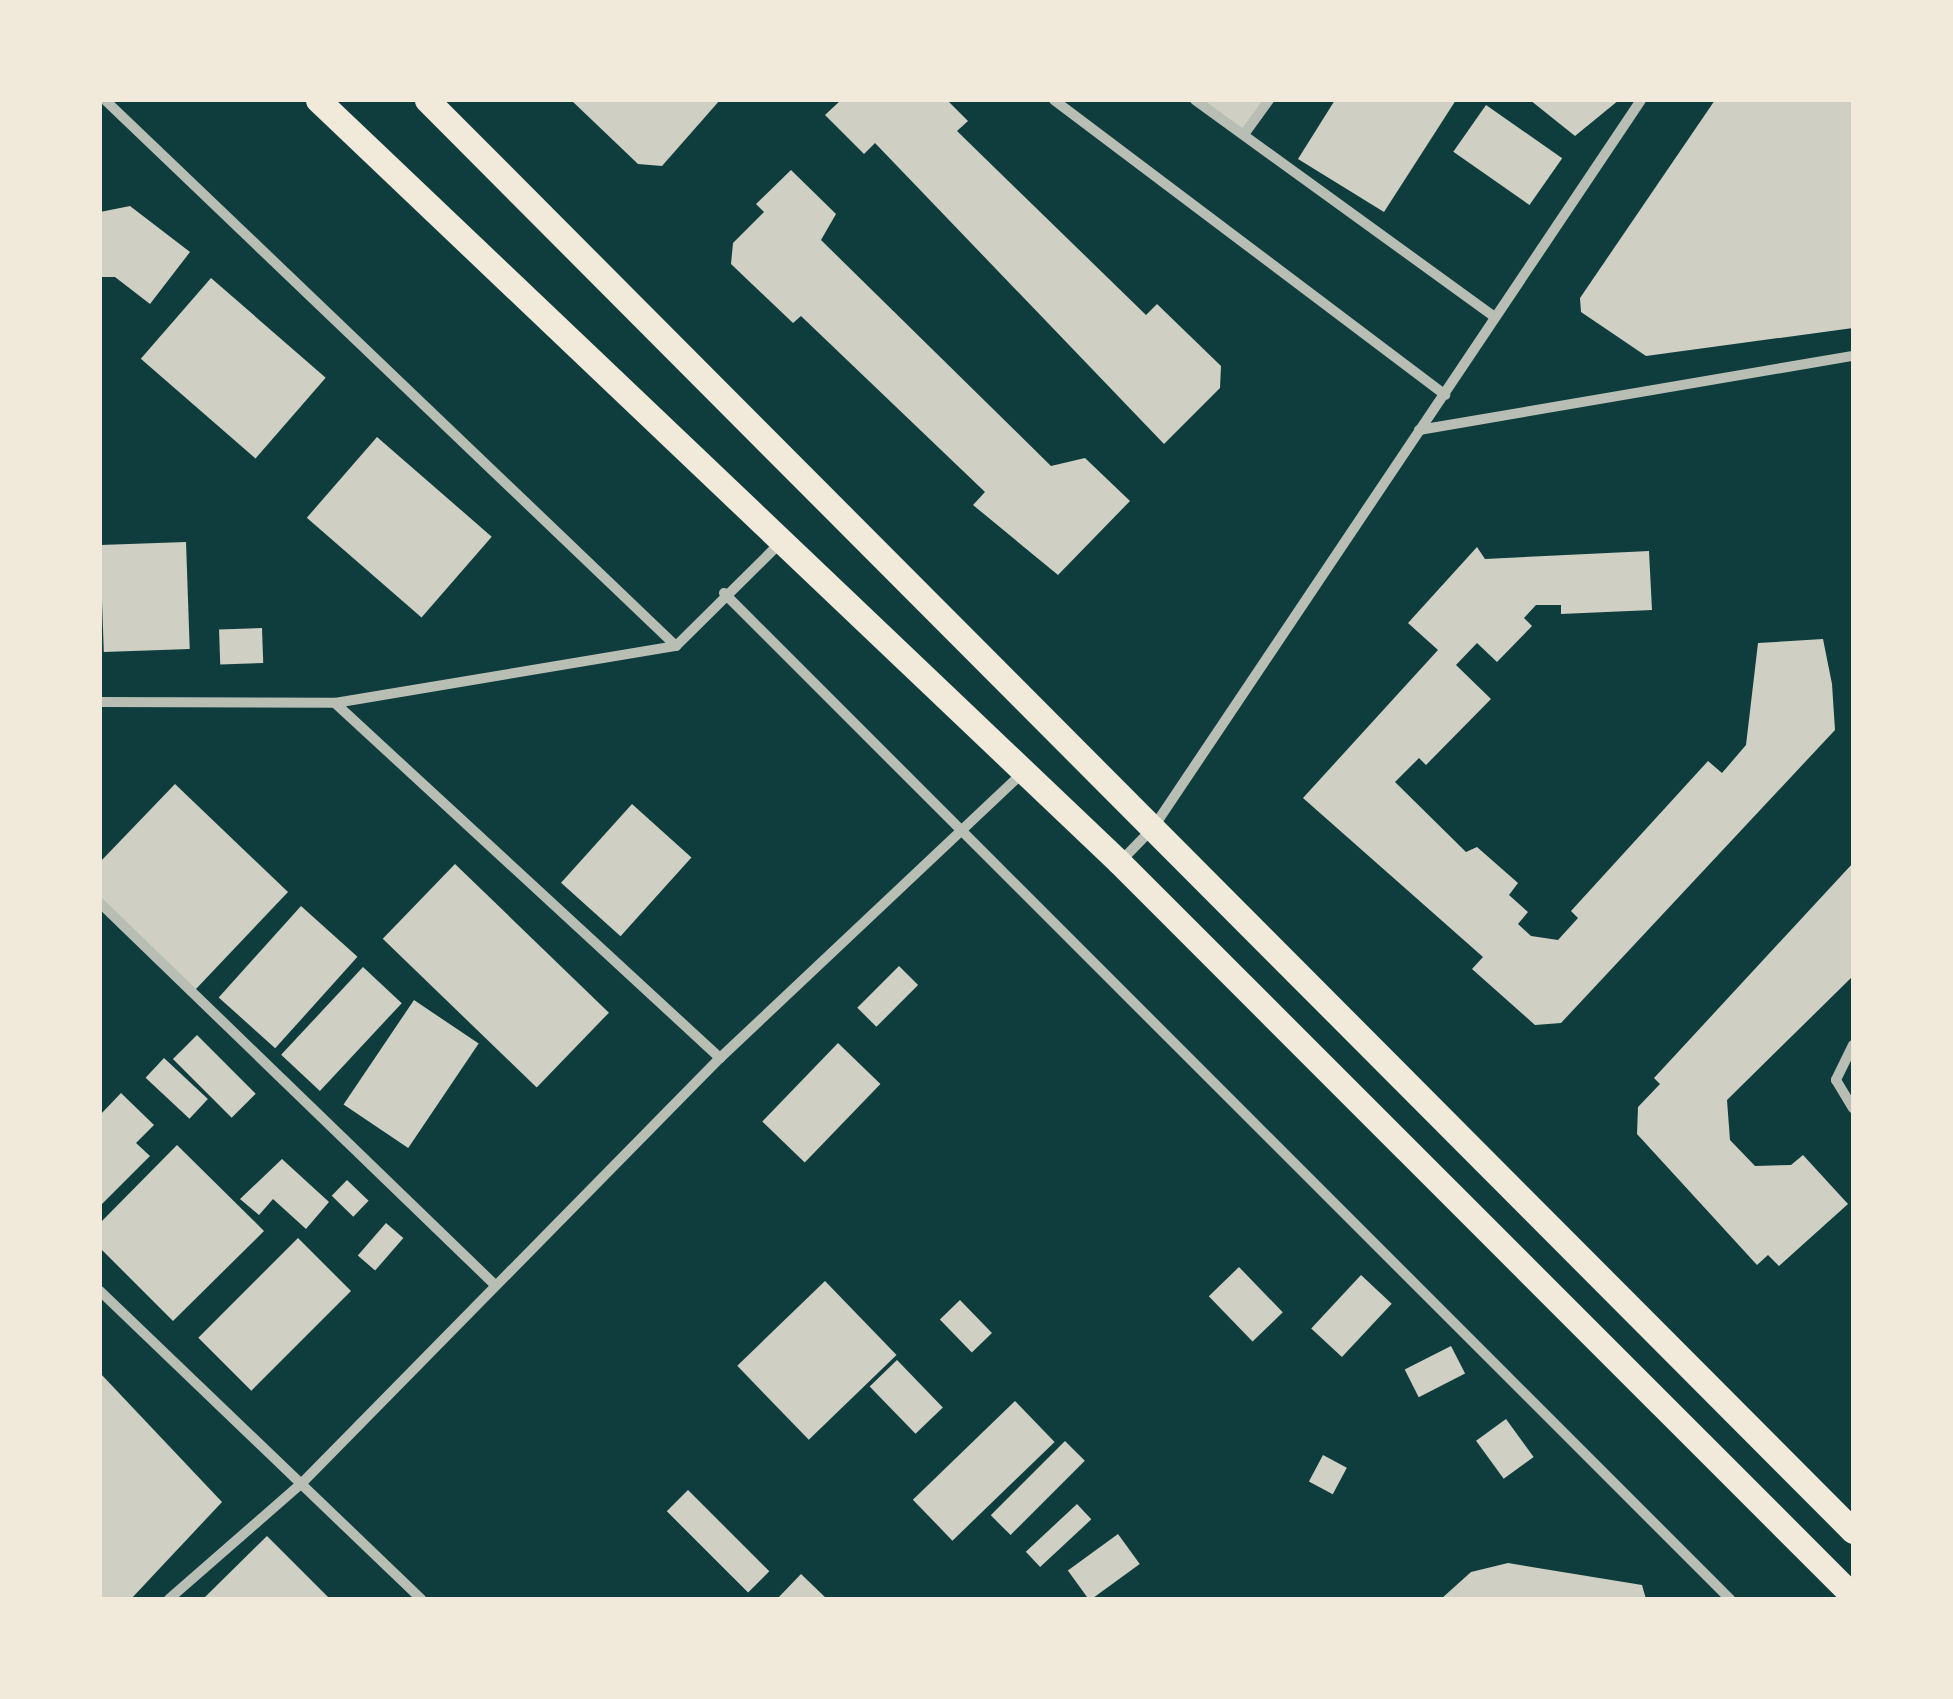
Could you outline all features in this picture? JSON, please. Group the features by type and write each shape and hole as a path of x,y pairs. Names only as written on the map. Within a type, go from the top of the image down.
{"main road":[{"path":"318,100 1120,862 1853,1596"},
{"path":"427,100 1853,1531"}],"street":[{"path":"102,100 676,646"},
{"path":"1054,100 1445,395"},
{"path":"1195,100 1245,132 1492,315"},
{"path":"1245,132 1269,100"},
{"path":"1120,862 1152,828 1445,395 1492,315 1640,100"},
{"path":"1419,430 1853,356"},
{"path":"100,702 335,702 676,646 724,593 782,541"},
{"path":"724,593 957,832 1730,1599"},
{"path":"335,702 720,1058"},
{"path":"168,1599 302,1483 720,1058 1024,771"},
{"path":"100,903 495,1284"},
{"path":"1853,1045 1836,1080 1853,1108"},
{"path":"100,1292 422,1599"}],"building":[{"path":"571,100 720,100 662,166 638,164"},
{"path":"841,100 947,100 968,121 957,131 1146,315 1157,304 1221,366 1220,388 1164,444 875,143 864,154 825,115"},
{"path":"1203,100 1266,100 1242,130"},
{"path":"1335,100 1456,100 1384,212 1298,159"},
{"path":"1530,100 1619,100 1575,136"},
{"path":"1715,100 1853,100 1853,328 1646,356 1581,312 1580,298"},
{"path":"1486,105 1562,158 1529,205 1453,152"},
{"path":"791,170 836,214 821,240 1051,466 1085,458 1130,501 1058,575 973,505 985,492 801,316 793,323 731,264 733,243 764,212 756,204"},
{"path":"130,206 190,252 150,304 115,277 100,277 100,212"},
{"path":"211,278 326,378 256,458 141,359"},
{"path":"377,437 492,537 422,617 307,518"},
{"path":"186,542 190,649 104,652 100,545"},
{"path":"1477,547 1485,559 1649,551 1652,610 1561,614 1561,605 1536,605 1524,618 1532,626 1497,662 1477,643 1456,665 1491,699 1426,765 1419,758 1395,782 1466,852 1477,847 1518,883 1509,895 1528,912 1518,924 1531,936 1558,940 1578,918 1571,911 1708,761 1722,773 1746,745 1758,643 1823,639 1832,684 1835,730 1561,1023 1535,1025 1472,969 1483,957 1303,798 1438,650 1408,623"},
{"path":"262,628 263,663 220,664 219,630"},
{"path":"175,784 288,892 195,990 100,900 100,862"},
{"path":"632,804 691,858 621,936 561,883"},
{"path":"1853,863 1853,976 1727,1100 1730,1140 1755,1166 1791,1165 1803,1155 1848,1204 1779,1266 1768,1255 1757,1265 1637,1134 1638,1107 1660,1084 1654,1078"},
{"path":"455,864 609,1013 537,1087 383,939"},
{"path":"301,906 357,957 275,1048 219,997"},
{"path":"899,966 918,985 876,1027 857,1008"},
{"path":"363,967 402,1003 320,1091 281,1055"},
{"path":"414,1000 479,1044 408,1148 344,1104"},
{"path":"197,1035 256,1094 232,1118 173,1059"},
{"path":"838,1043 880,1084 805,1162 762,1121"},
{"path":"164,1058 208,1099 189,1119 146,1078"},
{"path":"121,1093 154,1125 136,1143 150,1156 100,1206 100,1115"},
{"path":"177,1145 264,1231 173,1321 100,1248 100,1223"},
{"path":"282,1159 329,1202 306,1229 273,1199 259,1215 240,1199"},
{"path":"347,1180 369,1201 353,1217 332,1196"},
{"path":"386,1223 403,1238 375,1271 358,1255"},
{"path":"298,1238 351,1291 251,1391 198,1338"},
{"path":"1239,1267 1283,1312 1253,1341 1209,1296"},
{"path":"1361,1275 1392,1304 1342,1357 1311,1328"},
{"path":"825,1281 897,1355 809,1440 737,1366"},
{"path":"960,1300 992,1333 972,1353 940,1319"},
{"path":"1451,1346 1465,1374 1419,1397 1405,1370"},
{"path":"897,1360 943,1407 916,1434 870,1386"},
{"path":"100,1373 222,1502 131,1599 100,1599"},
{"path":"1015,1401 1055,1442 952,1541 913,1500"},
{"path":"1506,1419 1534,1457 1504,1479 1476,1441"},
{"path":"1065,1441 1085,1461 1011,1535 991,1515"},
{"path":"1323,1455 1347,1468 1333,1494 1309,1481"},
{"path":"688,1490 769,1571 748,1593 667,1511"},
{"path":"1077,1504 1091,1519 1040,1567 1026,1552"},
{"path":"1118,1534 1140,1564 1091,1599 1068,1570"},
{"path":"267,1536 330,1599 203,1599"},
{"path":"1508,1563 1642,1585 1646,1599 1441,1599 1471,1572"},
{"path":"801,1574 827,1599 777,1599"}]}
